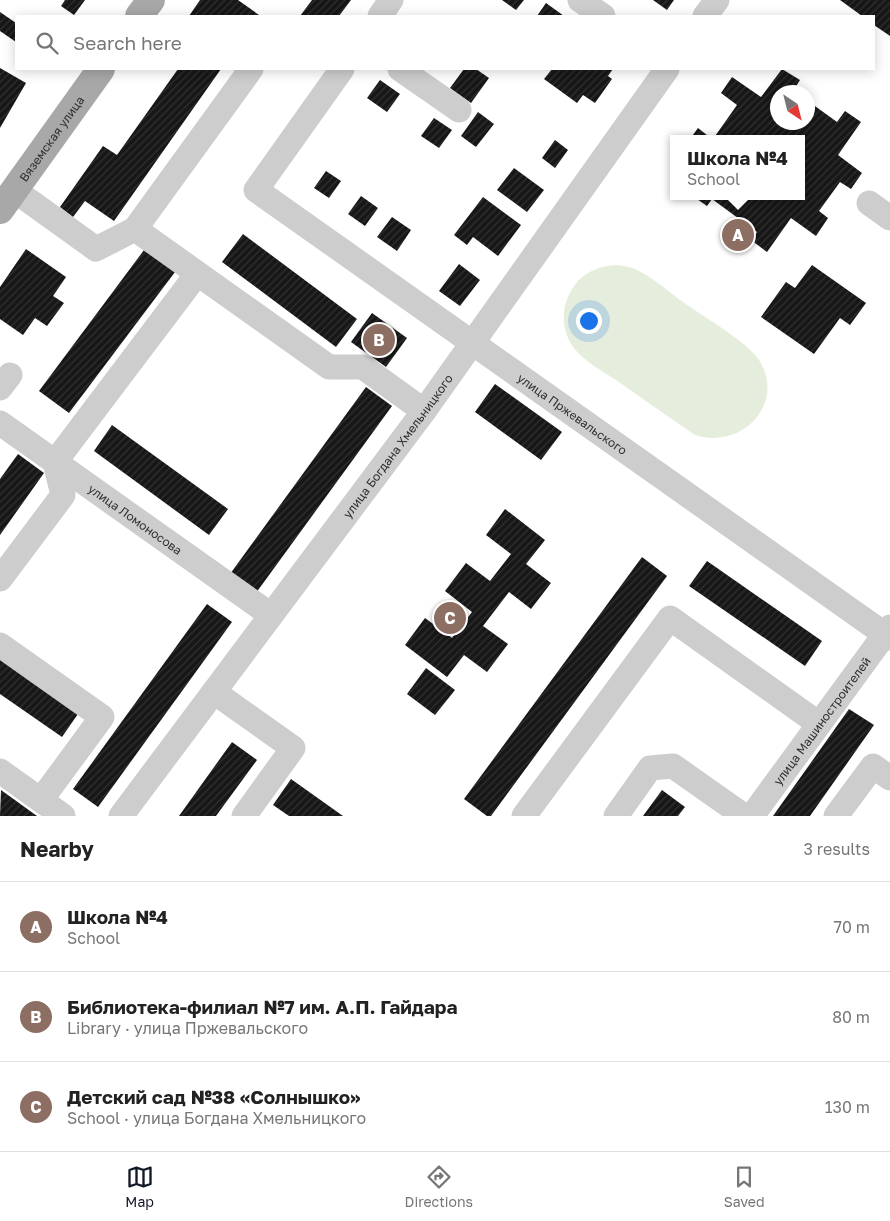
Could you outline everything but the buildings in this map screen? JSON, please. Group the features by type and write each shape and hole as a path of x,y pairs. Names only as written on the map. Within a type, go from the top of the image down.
{"main road":[{"path":"140,15 151,0"},
{"name":"Вяземская улица","path":"7,200 100,70"}],"street":[{"path":"381,15 391,0"},
{"path":"580,0 602,15"},
{"path":"706,15 716,0"},
{"path":"7,200 96,249 135,229 250,70"},
{"name":"улица Пржевальского","path":"341,70 256,190 473,345 888,633"},
{"path":"401,70 459,110"},
{"name":"улица Богдана Хмельницкого","path":"121,816 473,345 666,70"},
{"path":"869,203 890,218"},
{"path":"135,229 329,367 363,367 424,411"},
{"path":"0,579 63,494 55,462 197,274"},
{"name":"улица Ломоносова","path":"0,423 271,615"},
{"path":"524,816 670,618 819,724"},
{"name":"улица Машиностроителей","path":"752,816 888,633"},
{"path":"0,646 102,717 41,800"},
{"path":"214,692 293,748 249,814"},
{"path":"616,816 650,768 673,766 730,812"},
{"path":"836,816 873,766 890,778"},
{"path":"0,771 63,816"}],"green space":[{"path":"626,266 645,274 735,337 753,353 759,360 766,376 767,392 763,407 755,420 743,429 728,436 712,438 695,435 592,364 575,350 568,338 564,325 567,299 578,281 589,272 602,267"}],"place":[{"name":"Школа №4","path":"738,235"},
{"name":"Библиотека-филиал №7 им. А.П. Гайдара","path":"379,340"},
{"name":"Детский сад №38 «Солнышко»","path":"450,618"}]}
